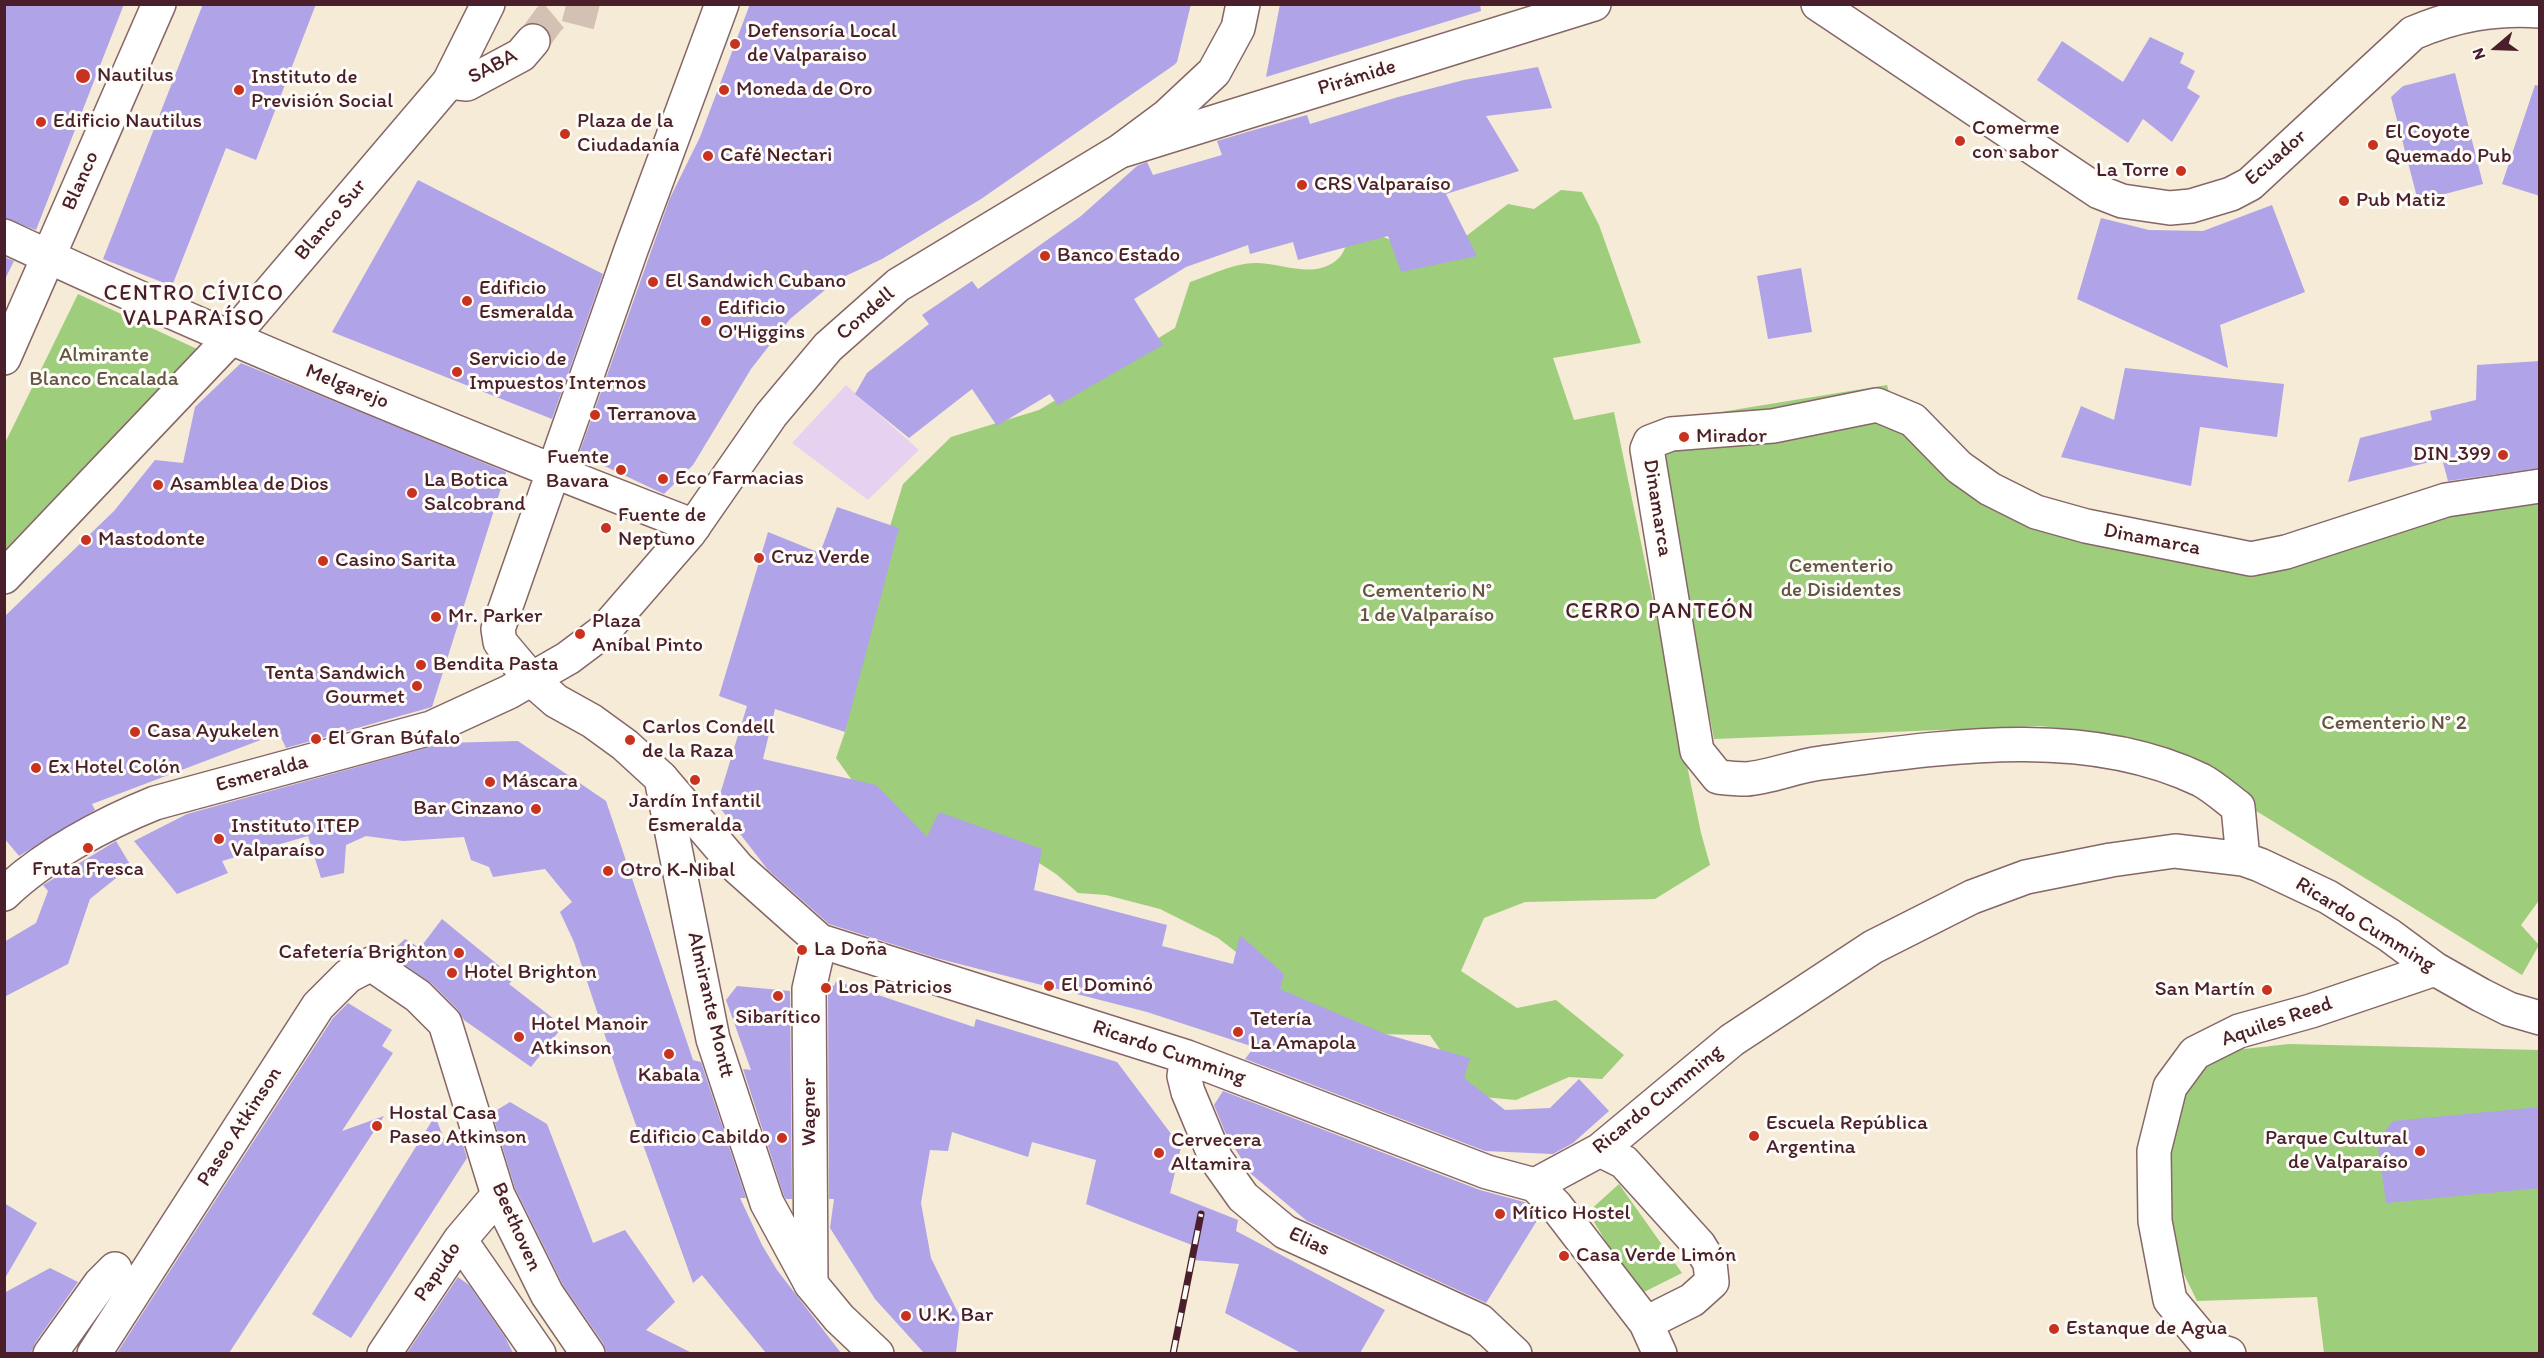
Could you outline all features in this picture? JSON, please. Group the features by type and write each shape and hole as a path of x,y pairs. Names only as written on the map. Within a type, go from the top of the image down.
{"street":[{"name":"Blanco","path":"4,358 159,4"},
{"name":"Blanco Sur","path":"4,577 230,339 449,82 488,4"},
{"path":"661,778 625,745 592,721 556,701 532,680 500,642 498,628 722,4"},
{"name":"Condell","path":"532,680 568,658 604,631 694,526 771,415 828,347 872,306 928,265 1120,151 1167,116 1214,72 1238,28 1243,4"},
{"name":"Pirámide","path":"1120,151 1594,4"},
{"name":"Ecuador","path":"1818,4 2099,192 2122,201 2170,208 2211,201 2250,184 2413,33 2443,20 2475,12 2507,9 2540,11"},
{"name":"SABA","path":"449,82 467,84 521,55 533,41"},
{"name":"Melgarejo","path":"4,236 230,339 553,472 694,526"},
{"name":"Dinamarca","path":"2243,859 2238,807 2203,781 2133,756 2093,750 2021,745 1909,752 1799,766 1746,779 1718,777 1697,751 1647,449 1650,442 1671,434 1773,426 1877,405 1913,420 1959,467 1990,489 2036,512 2086,526 2251,558 2286,552 2446,500 2540,486"},
{"name":"Esmeralda","path":"6,890 97,830 154,803 430,728 532,680"},
{"name":"Ricardo Cumming","path":"661,778 738,868 820,941 1187,1056 1487,1172 1535,1185 1600,1150 1732,1040 1872,948 1972,897 2026,877 2111,860 2175,852 2243,859 2328,897 2389,935 2435,969 2509,1009 2540,1018"},
{"name":"Almirante Montt","path":"661,778 713,1039 767,1203 811,1284 839,1318 877,1353"},
{"name":"Wagner","path":"811,1284 809,989 820,941"},
{"name":"Paseo Atkinson","path":"94,1353 318,1006 348,976 370,964 418,996"},
{"name":"Aquiles Reed","path":"2229,1353 2210,1348 2170,1300 2155,1221 2154,1151 2170,1087 2195,1053 2239,1031 2311,1011 2435,969"},
{"name":"Beethoven","path":"418,996 445,1023 498,1196 547,1294 588,1353"},
{"name":"Elias","path":"1187,1056 1184,1076 1188,1092 1215,1159 1243,1197 1285,1232 1480,1321 1515,1353"},
{"path":"1600,1150 1624,1162 1699,1245 1710,1263 1712,1282 1704,1292 1646,1323"},
{"path":"1535,1185 1556,1206 1646,1323 1660,1353"},
{"name":"Papudo","path":"384,1353 460,1240 498,1196"},
{"path":"460,1240 539,1353"},
{"path":"50,1353 119,1259"}],"shaded area":[{"path":"846,385 919,450 868,500 792,443"}],"green space":[{"name":"Cementerio N° 1 de Valparaíso","path":"1561,190 1582,192 1599,225 1641,343 1553,358 1574,420 1614,412 1701,833 1710,865 1655,899 1525,902 1484,918 1461,971 1517,1008 1556,1000 1624,1055 1602,1079 1569,1077 1516,1100 1472,1096 1430,1035 1368,1034 1287,1010 1262,972 1218,938 1160,909 1106,895 1078,893 1056,874 1016,848 916,844 856,786 836,758 845,732 883,549 903,484 951,437 1039,410 1175,328 1190,282 1250,263 1310,270 1320,268 1330,265 1339,258 1351,233 1365,230 1422,252 1448,250 1508,204 1534,209"},
{"name":"Almirante Blanco Encalada","path":"78,294 197,349 5,554 4,445"},
{"path":"1887,385 1899,431 1973,481 2037,504 2268,554 2539,498 2540,899 2521,925 2539,945 2522,975 2232,796 2128,747 2078,730 2039,726 1714,739 1653,423"},
{"name":"Parque Cultural de Valparaíso","path":"2289,1044 2539,1050 2539,1353 2324,1353 2317,1297 2197,1301 2178,1262 2161,1168 2172,1096 2217,1052"},
{"path":"1619,1184 1682,1273 1638,1295 1588,1212"}],"building":[{"name":"Edificio Nautilus","path":"4,4 124,4 36,230 4,218"},
{"path":"203,4 316,4 256,160 226,148 172,286 103,259"},
{"path":"750,4 1191,4 1177,62 1174,65 981,199 882,259 837,280 790,319 751,369 693,465 664,494 579,454 670,198 700,137"},
{"path":"1280,4 1480,4 1481,11 1266,77"},
{"path":"2150,37 2184,53 2180,63 2195,71 2187,88 2200,96 2172,142 2143,119 2128,143 2037,80 2062,41 2123,82"},
{"path":"1538,67 1552,108 1486,116 1519,171 1446,194 1477,256 1401,272 1388,236 1298,260 1293,242 1250,254 1248,245 1186,267 1134,299 1163,345 1058,405 1050,394 997,426 972,389 909,438 855,394 867,373 929,324 922,315 972,281 978,289 1081,216 1137,166 1147,162 1153,175 1222,155 1217,141 1307,115 1310,124 1464,80"},
{"path":"2455,73 2483,184 2418,201 2391,97 2403,86"},
{"path":"2535,85 2540,86 2540,196 2502,184"},
{"name":"Edificio Esmeralda","path":"418,180 603,274 552,419 332,332"},
{"path":"2272,205 2305,292 2220,325 2228,368 2077,299 2101,218 2149,230 2203,231"},
{"path":"4,257 14,261 4,281"},
{"path":"1801,268 1812,332 1768,339 1757,276"},
{"path":"2540,361 2540,468 2448,481 2442,459 2348,482 2360,438 2432,420 2430,411 2476,400 2477,365"},
{"path":"241,363 506,472 432,707 286,748 279,733 92,804 95,810 19,856 4,838 4,617 114,511 155,460 183,463 195,407"},
{"path":"2125,368 2284,384 2277,437 2200,427 2191,486 2061,457 2081,406 2114,420"},
{"path":"837,507 899,528 845,732 775,709 763,759 876,785 927,837 939,812 1042,849 1034,890 1167,925 1162,946 1233,964 1240,935 1284,974 1280,989 1385,1034 1470,1058 1464,1078 1505,1110 1550,1108 1579,1079 1609,1111 1573,1143 1553,1154 1485,1151 1245,1059 1254,1047 1147,1012 936,958 829,924 768,870 717,804 747,706 719,696 768,532 820,553"},
{"path":"518,741 606,801 693,1060 701,1062 746,1198 740,1198 762,1245 777,1270 841,1353 766,1353 702,1275 693,1283 619,1078 574,942 560,912 572,902 545,869 493,877 489,867 471,860 464,837 403,841 366,836 346,845 344,873 321,878 308,836 222,861 228,873 177,894 134,841 187,814 444,743"},
{"path":"116,841 131,866 90,899 68,964 4,997 4,942 36,923 48,891 43,885"},
{"name":"Hotel Brighton","path":"442,919 514,978 509,984 563,1026 531,1067 464,1020 458,1010 431,983 389,954 405,939 420,948"},
{"path":"836,981 974,1027 976,1019 1117,1062 1181,1147 1170,1193 1238,1220 1236,1231 1385,1310 1360,1353 1301,1353 1225,1313 1239,1264 1193,1260 1197,1247 1086,1204 1096,1160 1032,1142 1028,1157 952,1132 948,1151 930,1150 921,1203 931,1258 960,1317 956,1353 924,1353 875,1299 830,1228 834,1199 829,1199 828,991 829,984 834,986"},
{"path":"737,986 790,991 792,1199 786,1199 784,1196 743,1069 751,1070 726,1000"},
{"path":"348,1003 392,1030 382,1046 393,1053 342,1131 384,1116 229,1353 117,1353 333,1018"},
{"path":"1223,1091 1480,1190 1527,1203 1538,1219 1486,1303 1307,1221 1250,1173 1225,1132 1214,1105"},
{"path":"510,1102 547,1124 593,1243 625,1230 675,1302 646,1330 692,1353 607,1353 603,1343 563,1285 515,1188 492,1113"},
{"path":"2540,1107 2540,1188 2386,1203 2377,1141 2393,1121"},
{"path":"435,1116 446,1144 460,1135 467,1158 351,1338 312,1314"},
{"path":"4,1203 37,1223 4,1280"},
{"path":"50,1268 78,1282 35,1343 31,1353 4,1353 4,1293"},
{"path":"458,1277 469,1285 505,1337 513,1353 407,1353"}],"tunnel":[{"path":"533,41 549,19 566,5 601,14 606,4"}],"railway":[{"path":"1173,1354 1201,1214"}],"place":[{"name":"Defensoría Local de Valparaiso","path":"735,44"},
{"name":"Nautilus","path":"83,76"},
{"name":"Instituto de Previsión Social","path":"239,90"},
{"name":"Moneda de Oro","path":"724,90"},
{"name":"Edificio Nautilus","path":"41,122"},
{"name":"Plaza de la Ciudadanía","path":"565,134"},
{"name":"Comerme con sabor","path":"1960,141"},
{"name":"El Coyote Quemado Pub","path":"2373,145"},
{"name":"Café Nectari","path":"708,156"},
{"name":"La Torre","path":"2181,171"},
{"name":"CRS Valparaíso","path":"1302,185"},
{"name":"Pub Matiz","path":"2344,201"},
{"name":"Banco Estado","path":"1045,256"},
{"name":"El Sandwich Cubano","path":"653,282"},
{"name":"Edificio Esmeralda","path":"467,301"},
{"name":"Edificio O'Higgins","path":"706,321"},
{"name":"Servicio de Impuestos Internos","path":"457,372"},
{"name":"Terranova","path":"595,415"},
{"name":"Mirador","path":"1684,437"},
{"name":"DIN_399","path":"2503,455"},
{"name":"Fuente Bavara","path":"621,470"},
{"name":"Eco Farmacias","path":"663,479"},
{"name":"Asamblea de Dios","path":"158,485"},
{"name":"La Botica Salcobrand","path":"412,493"},
{"name":"Fuente de Neptuno","path":"606,528"},
{"name":"Mastodonte","path":"86,540"},
{"name":"Cruz Verde","path":"759,558"},
{"name":"Casino Sarita","path":"323,561"},
{"name":"Mr. Parker","path":"436,617"},
{"name":"Plaza Aníbal Pinto","path":"580,634"},
{"name":"Bendita Pasta","path":"421,665"},
{"name":"Tenta Sandwich Gourmet","path":"417,686"},
{"name":"Casa Ayukelen","path":"135,732"},
{"name":"El Gran Búfalo","path":"316,739"},
{"name":"Carlos Condell de la Raza","path":"630,740"},
{"name":"Ex Hotel Colón","path":"36,768"},
{"name":"Jardín Infantil Esmeralda","path":"695,780"},
{"name":"Máscara","path":"490,782"},
{"name":"Bar Cinzano","path":"536,809"},
{"name":"Instituto ITEP Valparaíso","path":"219,839"},
{"name":"Fruta Fresca","path":"88,848"},
{"name":"Otro K-Nibal","path":"608,871"},
{"name":"La Doña","path":"802,950"},
{"name":"Cafetería Brighton","path":"459,953"},
{"name":"Hotel Brighton","path":"452,973"},
{"name":"El Dominó","path":"1049,986"},
{"name":"Los Patricios","path":"826,988"},
{"name":"San Martín","path":"2267,990"},
{"name":"Sibarítico","path":"778,996"},
{"name":"Tetería La Amapola","path":"1238,1032"},
{"name":"Hotel Manoir Atkinson","path":"519,1037"},
{"name":"Kabala","path":"669,1054"},
{"name":"Hostal Casa Paseo Atkinson","path":"377,1126"},
{"name":"Escuela República Argentina","path":"1754,1136"},
{"name":"Edificio Cabildo","path":"782,1138"},
{"name":"Parque Cultural de Valparaíso","path":"2420,1151"},
{"name":"Cervecera Altamira","path":"1159,1153"},
{"name":"Mítico Hostel","path":"1500,1214"},
{"name":"Casa Verde Limón","path":"1564,1256"},
{"name":"U.K. Bar","path":"906,1316"},
{"name":"Estanque de Agua","path":"2054,1329"}],"district":[{"name":"CENTRO CÍVICO VALPARAÍSO","path":"194,306"},
{"name":"CERRO PANTEÓN","path":"1660,612"}],"park label":[{"name":"Cementerio de Disidentes","path":"1841,579"},
{"name":"Cementerio N° 2","path":"2394,724"}]}
